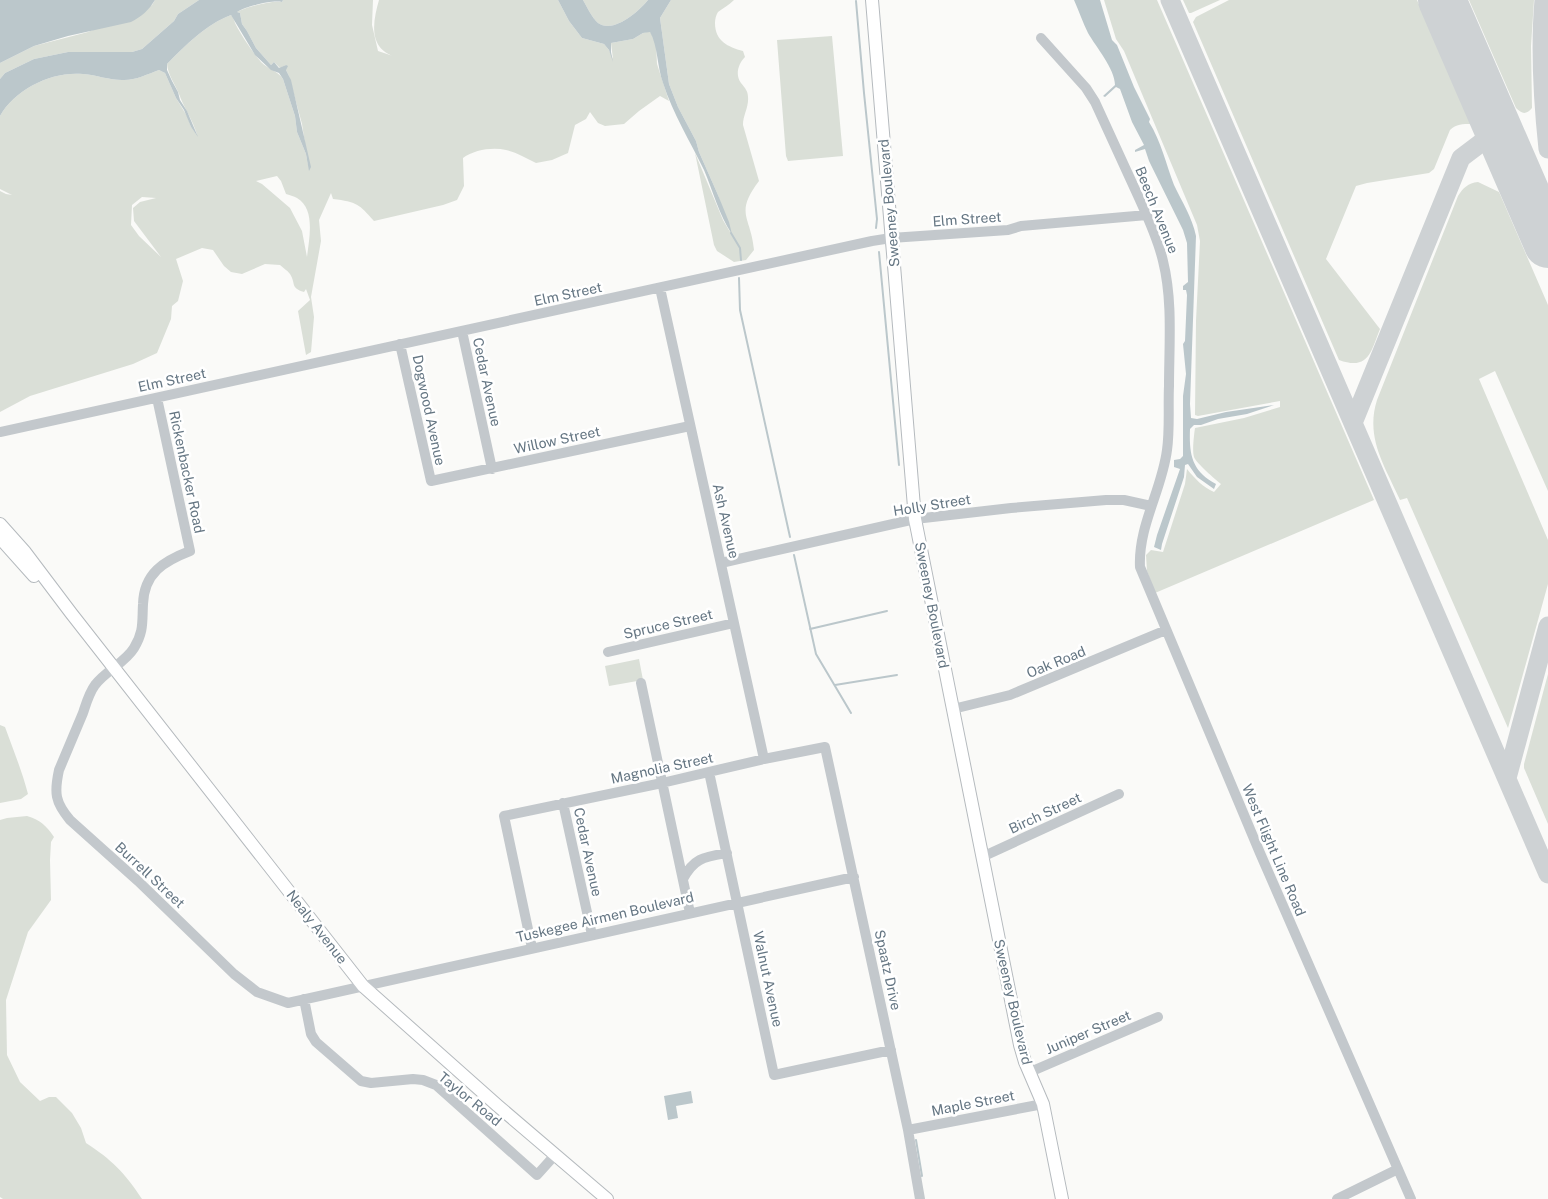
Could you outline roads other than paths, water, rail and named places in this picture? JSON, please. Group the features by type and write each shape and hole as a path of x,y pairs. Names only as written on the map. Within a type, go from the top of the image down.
{"main road":[{"name":"Sweeney Boulevard","path":"872,0 915,519 1020,1045 1043,1104 1062,1199"},
{"path":"0,524 25,552 71,613"},
{"path":"0,538 71,613"},
{"name":"Nealy Avenue","path":"71,613 363,986 607,1199"}],"street":[{"name":"Beech Avenue","path":"1041,38 1086,88 1094,102 1147,216 1163,261 1168,304 1169,339 1167,449 1159,486 1151,506"},
{"name":"Elm Street","path":"0,432 891,238 1008,230 1022,226 1147,216"},
{"name":"Ash Avenue","path":"660,288 764,759"},
{"name":"Cedar Avenue","path":"462,331 492,469"},
{"name":"Dogwood Avenue","path":"400,344 431,481"},
{"name":"Rickenbacker Road","path":"114,668 133,650 141,634 144,591 150,578 159,567 172,558 190,551 157,398"},
{"name":"Willow Street","path":"431,481 690,426"},
{"name":"Holly Street","path":"721,563 915,519 1106,500 1124,500 1151,506"},
{"name":"West Flight Line Road","path":"1151,506 1140,552 1140,567 1260,854 1411,1199"},
{"name":"Spruce Street","path":"608,652 734,623"},
{"name":"Oak Road","path":"952,709 1010,695 1166,630"},
{"name":"Burrell Street","path":"114,668 94,687 60,770 56,793 57,801 62,810 70,820 138,881 234,974 257,992 288,1003 363,986"},
{"path":"641,683 690,913"},
{"name":"Magnolia Street","path":"532,948 504,816 825,747"},
{"name":"Spaatz Drive","path":"825,747 908,1130 920,1199"},
{"name":"Walnut Avenue","path":"709,772 774,1075 891,1050"},
{"name":"Birch Street","path":"982,857 1119,794"},
{"name":"Cedar Avenue","path":"563,803 592,935"},
{"path":"683,879 689,868 696,861 727,853"},
{"name":"Tuskegee Airmen Boulevard","path":"363,986 854,877"},
{"name":"Taylor Road","path":"304,1000 310,1034 316,1042 361,1081 371,1083 413,1079 423,1080 436,1085 537,1175 555,1155"},
{"name":"Juniper Street","path":"1030,1072 1158,1017"},
{"name":"Maple Street","path":"908,1130 1043,1104"},
{"path":"1337,1199 1398,1169"}],"waterway":[{"path":"856,1 877,219 876,228"},
{"path":"731,233 740,248 741,260"},
{"path":"879,252 899,465"},
{"path":"739,278 740,310 790,537"},
{"path":"794,555 816,654 851,713"},
{"path":"810,629 887,611"},
{"path":"835,685 897,675"},
{"path":"916,1140 922,1176"}]}
